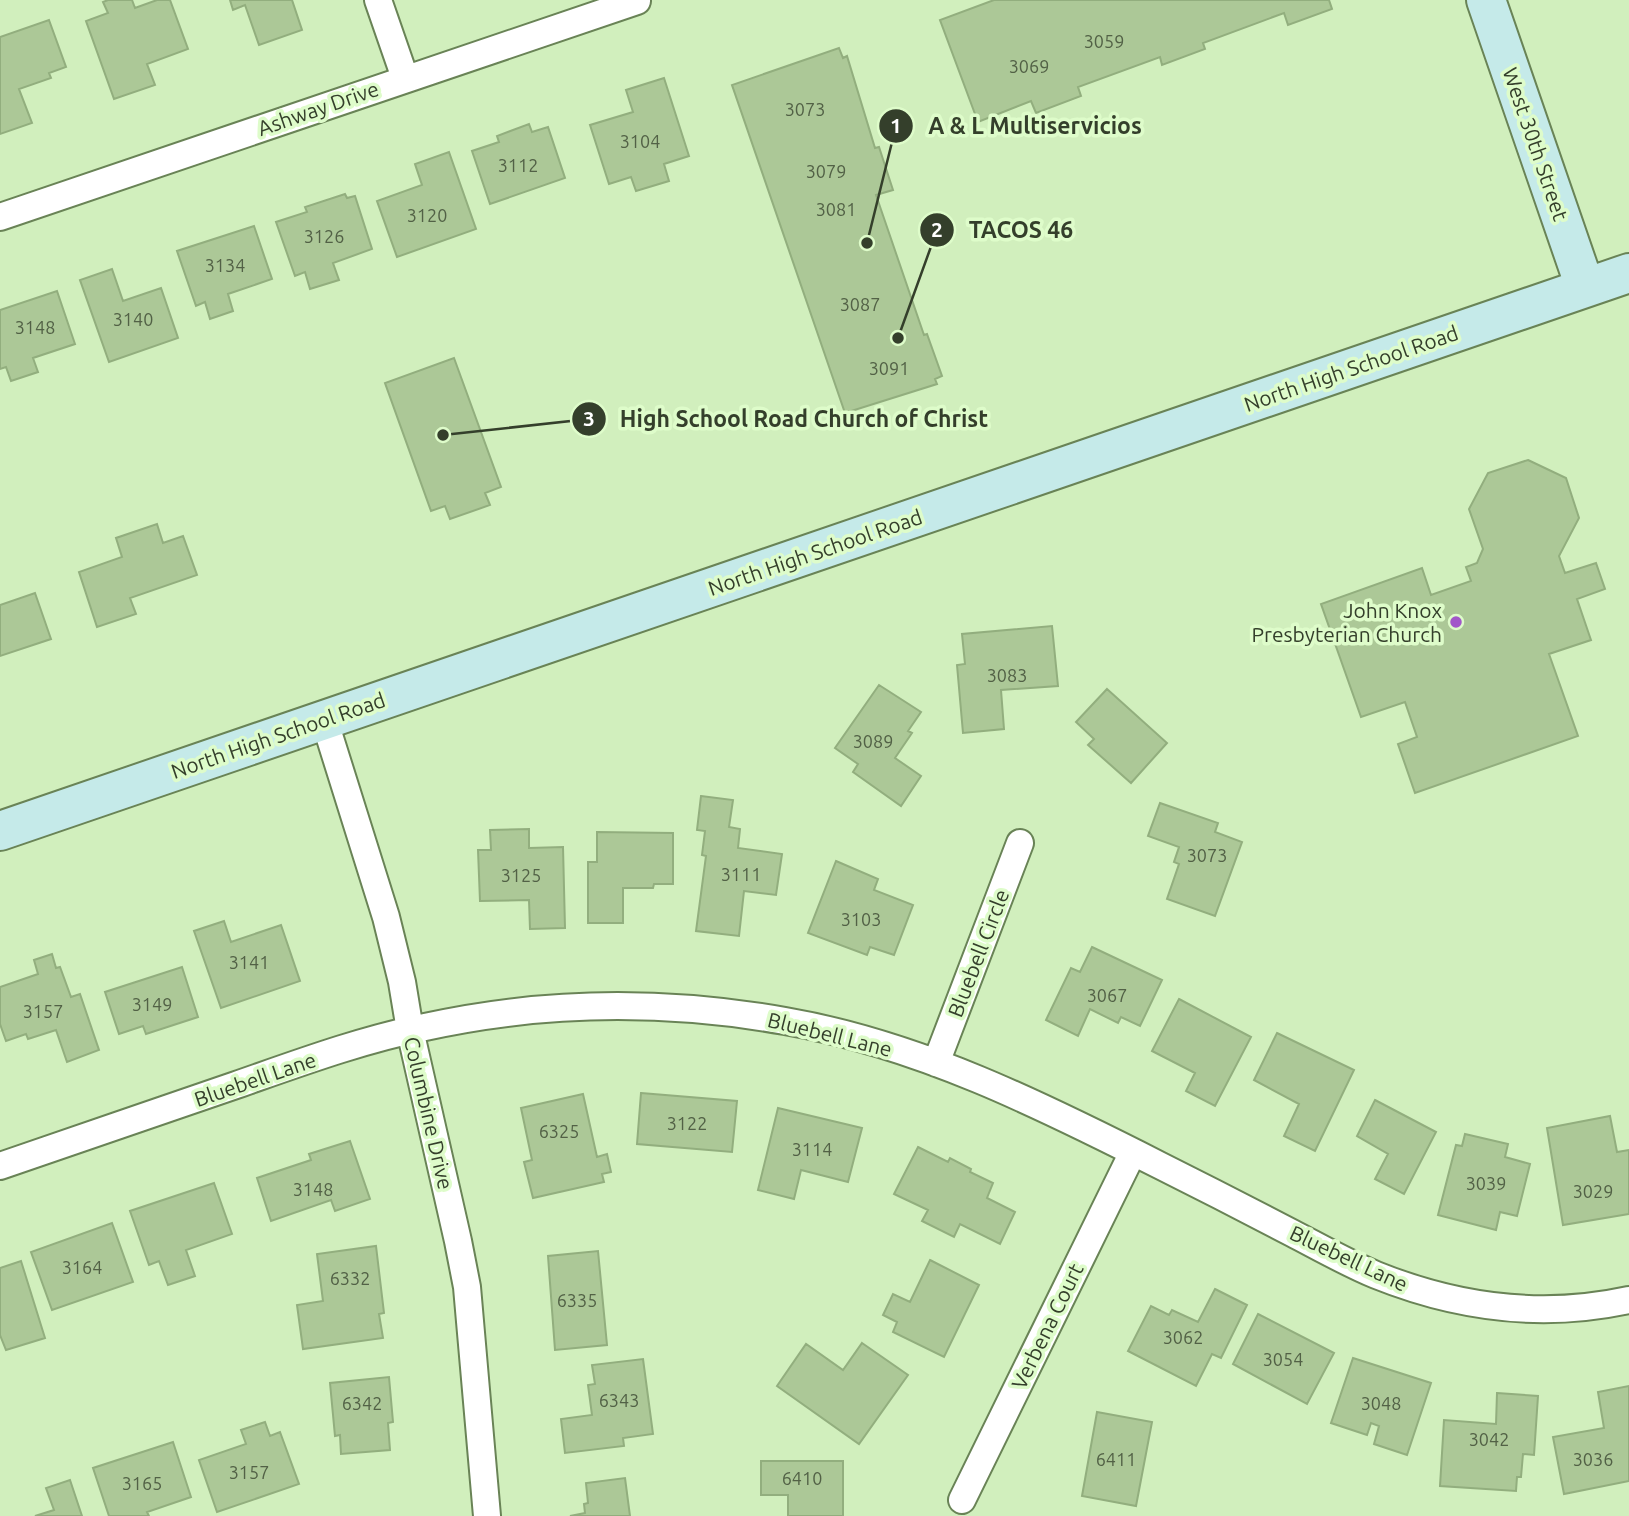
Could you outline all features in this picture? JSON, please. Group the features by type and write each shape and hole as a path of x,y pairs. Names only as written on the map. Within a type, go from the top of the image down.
{"street":[{"path":"378,0 405,78"},
{"name":"West 30th Street","path":"1486,0 1585,288"},
{"name":"Ashway Drive","path":"0,217 638,1"},
{"name":"North High School Road","path":"0,831 1629,273"},
{"name":"Columbine Drive","path":"324,719 386,916 467,1287 487,1516"},
{"name":"Bluebell Circle","path":"936,1063 1020,843"},
{"name":"Bluebell Lane","path":"0,1167 323,1055 410,1030 523,1011 658,1006 790,1021 890,1046 936,1063 1006,1090 1373,1274 1433,1295 1471,1304 1520,1310 1566,1310 1629,1300"},
{"name":"Verbena Court","path":"961,1500 1133,1152"}],"building":[{"path":"132,0 135,8 157,0 170,0 188,49 147,64 155,85 114,99 86,21 108,13 103,2"},
{"path":"230,0 292,0 302,30 259,45 245,5 233,10"},
{"path":"994,0 1329,0 1332,9 1288,25 1284,13 1203,43 1205,49 1162,65 1160,57 1078,87 1081,96 1036,113 1031,101 978,122 940,20"},
{"path":"49,20 66,67 49,73 51,78 19,89 32,123 0,134 0,37"},
{"path":"839,48 843,58 847,56 875,148 879,147 893,190 876,195 924,335 927,334 942,376 935,379 937,384 845,413 732,85"},
{"path":"664,78 689,156 664,164 669,181 636,191 631,177 609,184 590,125 633,112 626,90"},
{"path":"529,124 532,132 548,127 565,178 490,204 472,151 499,142 497,136"},
{"path":"449,152 476,229 397,257 377,201 422,185 415,164"},
{"path":"345,194 347,198 355,196 372,249 333,263 339,280 310,289 305,272 295,276 276,222 307,212 305,207"},
{"path":"254,226 272,279 228,294 233,311 210,319 205,302 196,306 177,251"},
{"path":"112,269 123,301 161,288 178,338 109,362 80,280"},
{"path":"57,291 75,344 33,358 38,372 11,381 6,367 0,369 0,310"},
{"path":"454,358 501,487 485,493 490,505 450,519 445,506 431,511 385,383"},
{"name":"John Knox Presbyterian Church","path":"1528,460 1566,478 1579,518 1559,556 1565,573 1596,563 1605,589 1577,599 1591,640 1549,654 1578,736 1415,793 1398,744 1417,737 1405,702 1361,717 1321,604 1422,568 1431,595 1471,581 1466,567 1477,563 1483,549 1469,509 1488,473"},
{"path":"157,524 163,543 183,536 197,575 130,598 136,614 97,627 79,572 122,557 116,538"},
{"path":"35,593 51,639 0,656 0,605"},
{"path":"1052,626 1058,686 1001,690 1004,729 963,733 957,665 965,664 962,634"},
{"path":"879,685 921,712 908,731 912,733 895,758 921,776 901,806 853,772 858,764 835,748"},
{"path":"1107,689 1167,743 1131,783 1088,745 1094,739 1076,722"},
{"path":"701,796 733,800 729,827 740,829 738,848 782,854 776,895 744,891 739,936 696,931 706,856 702,855 705,831 697,830"},
{"path":"1160,803 1218,823 1215,832 1242,842 1215,916 1167,899 1179,864 1174,862 1179,847 1148,836"},
{"path":"529,829 529,848 563,847 565,928 530,929 529,900 480,901 478,850 491,850 490,830"},
{"path":"597,832 673,833 673,884 654,884 653,888 623,888 623,923 588,923 588,862 597,862"},
{"path":"836,861 878,879 874,890 913,905 894,955 870,947 867,955 808,933"},
{"path":"224,921 231,942 281,925 300,981 221,1008 194,931"},
{"path":"1092,947 1162,980 1140,1026 1121,1017 1118,1023 1090,1009 1078,1036 1046,1020 1071,968 1080,972"},
{"path":"52,954 71,997 80,994 99,1050 67,1062 56,1030 28,1039 26,1034 6,1041 0,1024 0,987 38,974 34,960"},
{"path":"182,967 198,1017 146,1034 143,1026 119,1034 105,992"},
{"path":"1179,999 1251,1037 1215,1106 1186,1091 1195,1073 1152,1051"},
{"path":"1277,1033 1354,1070 1315,1151 1284,1136 1299,1104 1254,1080"},
{"path":"641,1093 737,1101 732,1152 637,1144"},
{"path":"583,1094 597,1157 607,1154 611,1172 602,1174 604,1182 533,1198 524,1162 532,1160 521,1108"},
{"path":"1375,1100 1436,1132 1404,1194 1375,1179 1388,1154 1357,1136"},
{"path":"778,1108 862,1128 848,1182 801,1170 794,1199 758,1190"},
{"path":"1610,1116 1617,1152 1629,1150 1629,1214 1563,1225 1547,1128"},
{"path":"1465,1134 1508,1144 1505,1157 1530,1164 1517,1216 1500,1212 1496,1230 1438,1215 1456,1145 1462,1146"},
{"path":"350,1141 370,1199 335,1211 331,1200 271,1221 257,1178 311,1160 309,1154"},
{"path":"918,1147 948,1162 950,1158 993,1183 987,1198 1015,1212 1000,1244 960,1224 954,1237 922,1221 928,1210 894,1194"},
{"path":"214,1183 232,1234 186,1250 195,1276 168,1285 159,1261 149,1265 130,1211"},
{"path":"112,1223 133,1282 52,1310 31,1252"},
{"path":"376,1246 384,1313 379,1314 383,1338 303,1349 297,1305 323,1301 317,1254"},
{"path":"598,1251 607,1345 555,1350 548,1256"},
{"path":"930,1260 979,1285 944,1357 893,1332 897,1322 883,1315 893,1294 910,1302"},
{"path":"21,1261 45,1338 6,1350 0,1335 0,1268"},
{"path":"1215,1289 1247,1305 1221,1358 1212,1354 1196,1386 1128,1351 1151,1306 1169,1315 1172,1310 1198,1322"},
{"path":"1258,1314 1334,1353 1307,1404 1233,1364"},
{"path":"862,1343 908,1375 859,1444 777,1386 806,1344 843,1370"},
{"path":"1353,1358 1431,1383 1407,1455 1374,1444 1379,1426 1371,1423 1367,1435 1331,1423"},
{"path":"643,1359 653,1434 623,1438 624,1446 565,1453 561,1419 592,1415 588,1385 595,1384 592,1365"},
{"path":"389,1377 393,1422 388,1423 390,1450 341,1454 340,1435 335,1436 330,1383"},
{"path":"1629,1386 1629,1481 1564,1494 1553,1437 1604,1428 1598,1392"},
{"path":"1497,1393 1538,1396 1534,1455 1523,1454 1521,1477 1517,1477 1516,1491 1440,1486 1444,1420 1496,1424"},
{"path":"1097,1412 1152,1422 1136,1506 1082,1496"},
{"path":"265,1422 270,1436 280,1432 299,1484 217,1512 199,1460 246,1444 241,1430"},
{"path":"173,1442 191,1497 147,1512 149,1516 109,1516 93,1468"},
{"path":"761,1461 843,1461 843,1516 788,1516 788,1495 761,1495"},
{"path":"625,1478 630,1516 570,1516 585,1513 584,1504 588,1503 586,1483"},
{"path":"70,1480 82,1516 35,1516 54,1510 46,1488"}],"place":[{"name":"A & L Multiservicios","path":"867,243"},
{"name":"TACOS 46","path":"898,338"},
{"name":"High School Road Church of Christ","path":"443,435"},
{"name":"John Knox Presbyterian Church","path":"1456,622"}]}
